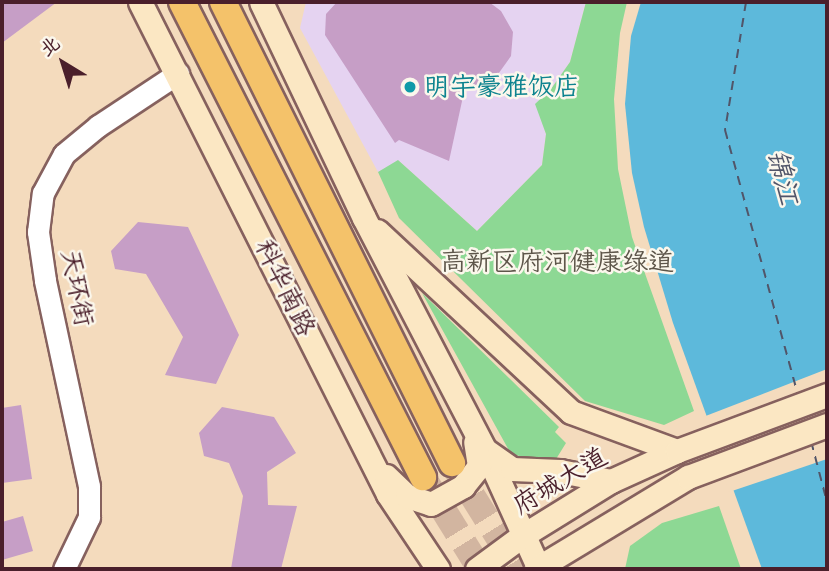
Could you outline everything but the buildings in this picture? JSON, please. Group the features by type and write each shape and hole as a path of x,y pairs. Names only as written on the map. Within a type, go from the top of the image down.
{"highway":[{"name":"科华南路","path":"182,2 423,477"},
{"path":"223,2 452,463"}],"main road":[{"name":"科华南路","path":"140,2 388,494 438,569"},
{"path":"265,3 364,218 485,450 538,569 688,477 827,425"},
{"path":"364,218 571,412 677,451"},
{"name":"府城大道","path":"477,569 522,536 611,481 677,451 827,395"},
{"path":"373,464 407,496 431,504 463,486 479,466 473,428"},
{"path":"485,450 512,469 560,471 611,481"}],"street":[{"name":"天环街","path":"64,569 89,517 89,486 45,280 38,232 43,193 64,154 98,126 178,73"}],"shaded area":[{"path":"306,2 586,2 570,62 551,89 536,104 546,134 542,165 477,231 399,161 378,172 300,28"}],"green space":[{"name":"高新区府河健康绿道","path":"586,2 627,2 620,33 614,99 618,169 632,237 694,411 664,425 585,401 399,218 378,172 398,160 477,231 542,165 546,134 535,104 551,89 570,62"},
{"path":"422,293 559,427 555,432 566,443 553,464 511,454"},
{"path":"719,506 741,569 625,569 630,546 662,523"}],"water":[{"name":"锦江","path":"641,2 827,2 827,569 762,569 673,323 644,227 632,173 625,104 631,36"}],"pier":[{"path":"827,369 827,459 729,492 703,417"}],"ferry route":[{"path":"746,2 725,130 798,395"},
{"path":"811,441 827,502"}],"tunnel":[{"path":"452,463 518,569"},
{"path":"423,477 480,569"}],"place":[{"name":"明宇豪雅饭店","path":"410,87"}]}
